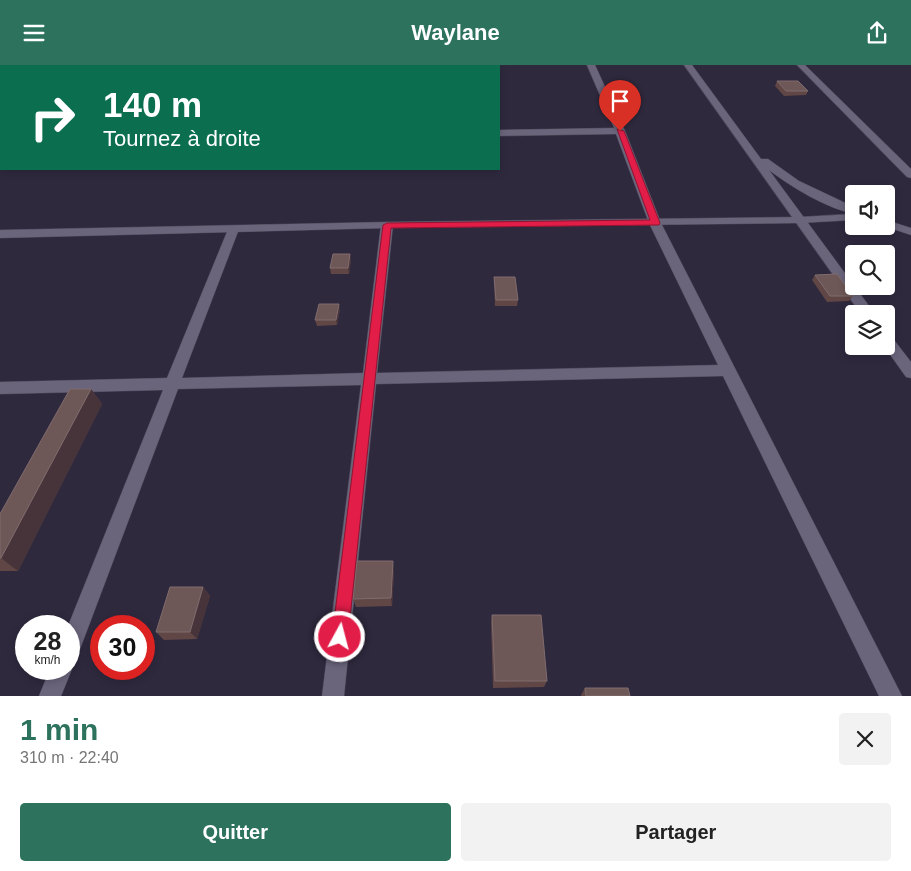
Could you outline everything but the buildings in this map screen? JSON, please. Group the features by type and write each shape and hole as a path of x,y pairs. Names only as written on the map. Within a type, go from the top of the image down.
{"street":[{"path":"591,65 620,131 656,223 891,696"},
{"path":"688,65 861,305"},
{"path":"802,65 911,175"},
{"path":"500,133 620,131"},
{"path":"749,149 781,174 817,195 845,207"},
{"path":"0,234 387,225 656,223 845,218"},
{"path":"333,696 371,379 387,225"},
{"path":"895,226 911,232"},
{"path":"80,621 233,229"},
{"path":"895,351 911,373"},
{"path":"0,389 730,370"},
{"path":"50,696 57,680"}],"route":[{"path":"340,637 371,379 387,225 656,223 620,131"}]}
